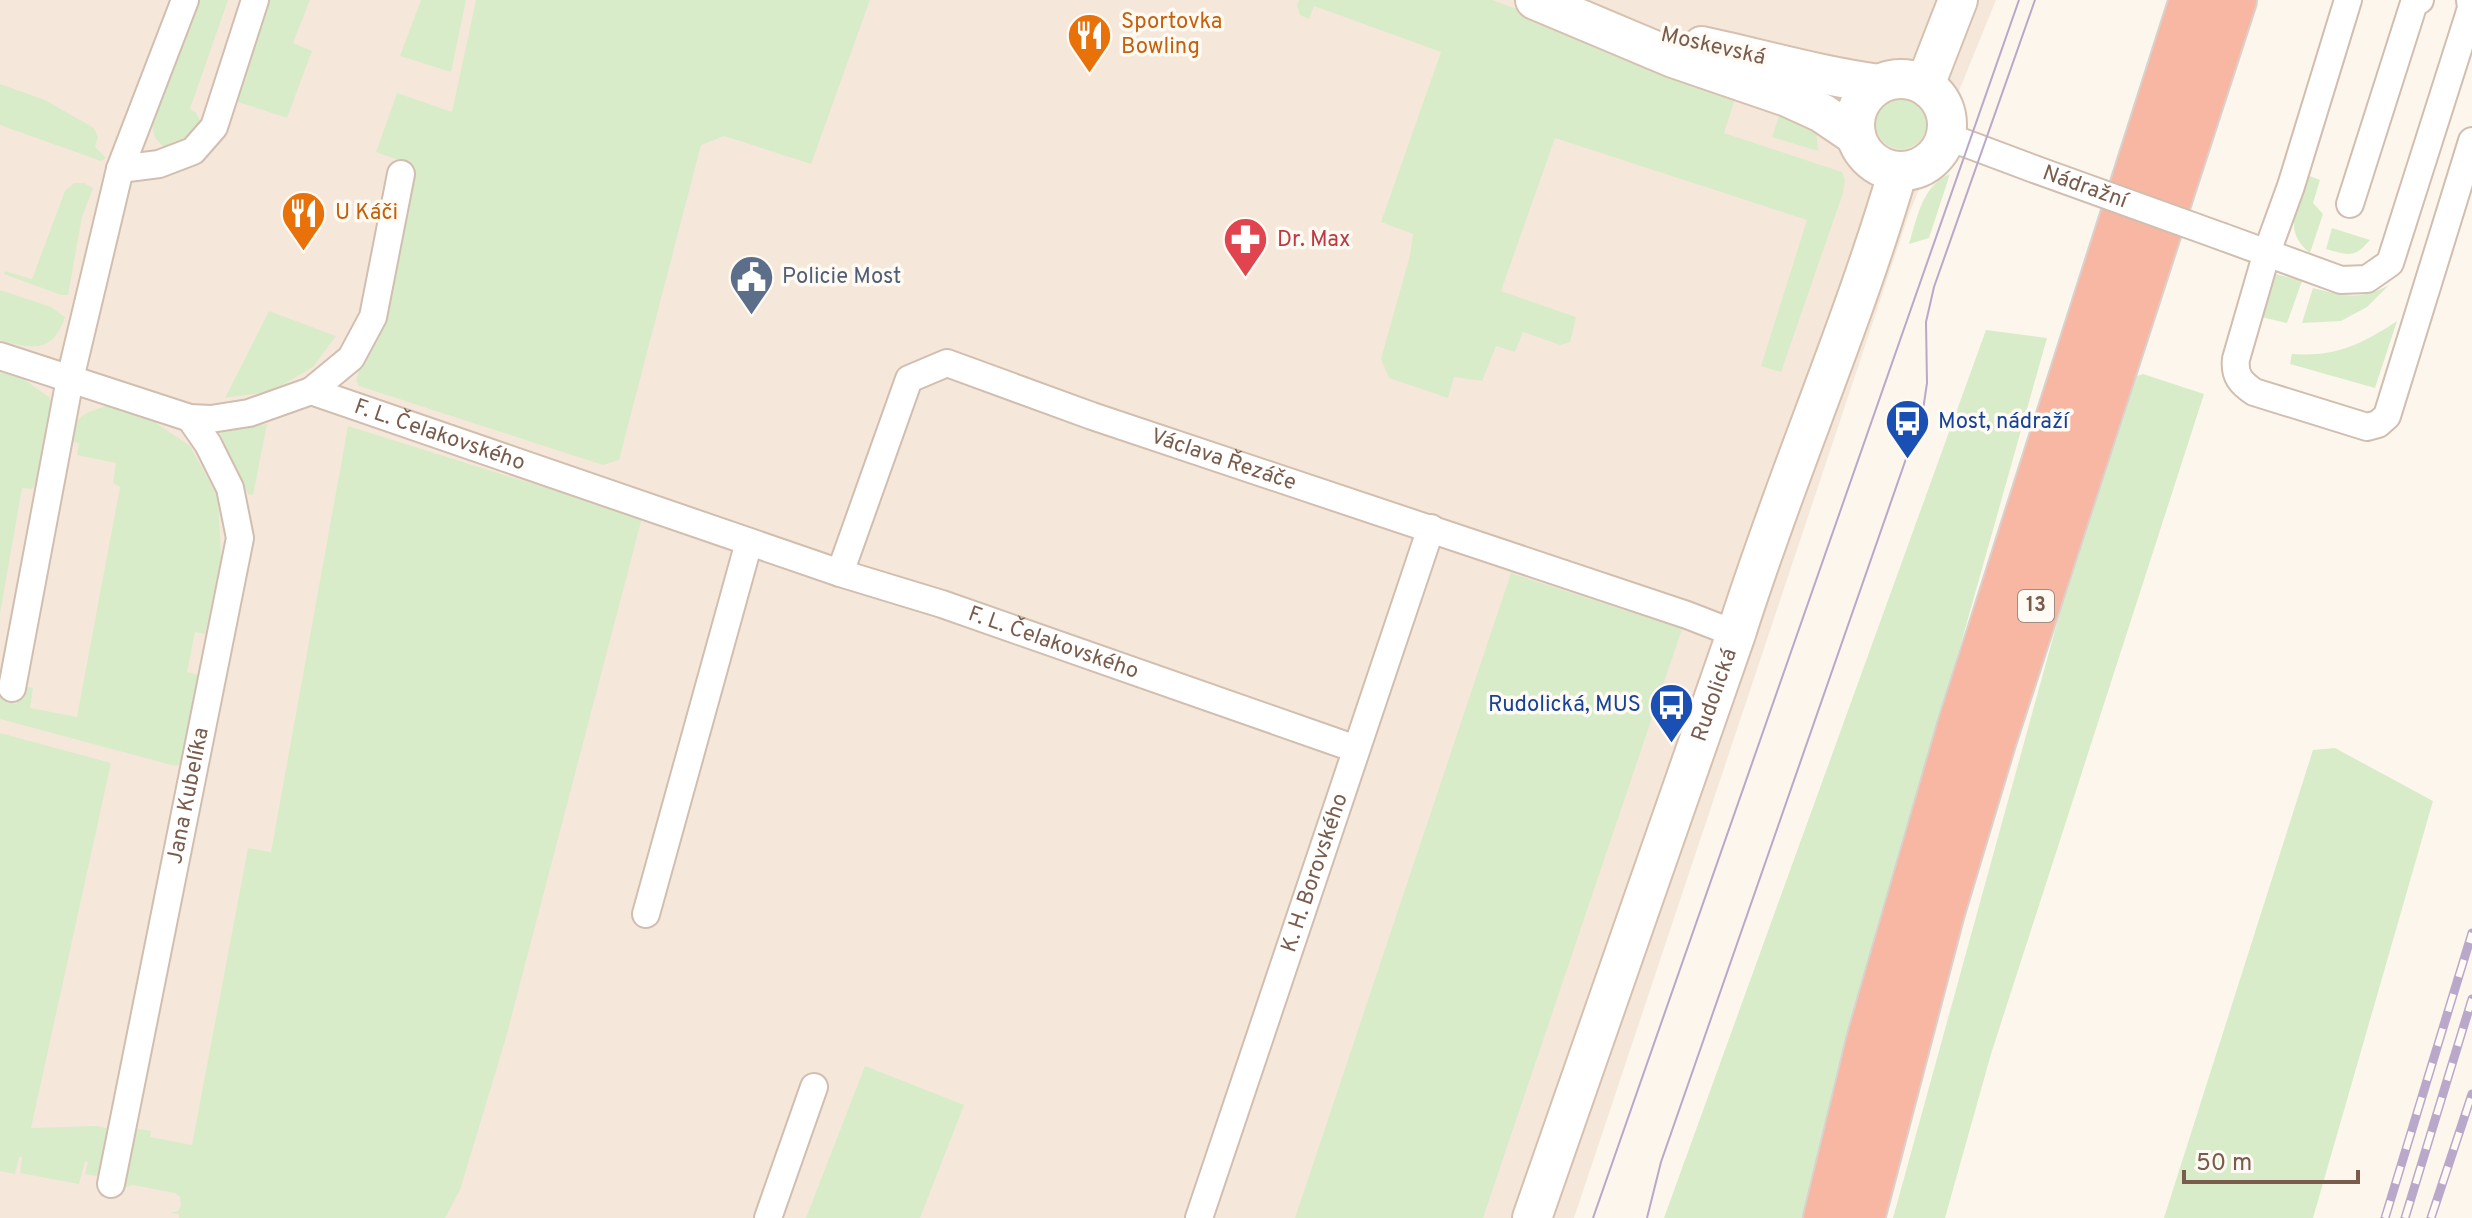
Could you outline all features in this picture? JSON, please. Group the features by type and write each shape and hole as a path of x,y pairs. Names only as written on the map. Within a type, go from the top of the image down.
{"highway":[{"name":"13","path":"1826,1218 1870,1037 1961,723 2192,0"},
{"name":"13","path":"1862,1218 1938,927 1990,753 2234,0"}],"street":[{"path":"12,688 70,379 120,169 185,0"},
{"path":"120,169 159,164 193,151 214,127 255,0"},
{"path":"1925,85 1958,0"},
{"path":"2348,0 2236,359 2235,371 2242,384 2254,392 2367,427 2378,424 2387,416 2472,141"},
{"path":"2350,204 2414,3 2420,0"},
{"name":"Nádražní","path":"1946,136 2341,280 2367,279 2390,263 2471,8 2470,0"},
{"name":"Moskevská","path":"1542,2 1685,42 1829,77 1879,84"},
{"name":"Moskevská","path":"1542,2 1673,58 1787,97 1822,113 1856,136"},
{"path":"1894,79 1925,85 1944,107 1946,136 1941,148 1923,166 1898,171 1884,168 1871,160 1856,136 1855,121 1859,107 1867,94 1879,84 1894,79"},
{"name":"Rudolická","path":"1532,1218 1759,562 1875,250 1898,171"},
{"path":"0,356 190,418 211,419 249,413 311,391 351,358 373,317 401,174"},
{"name":"Václava Řezáče","path":"840,573 909,379 947,363 1092,416 1703,620 1736,634"},
{"name":"F. L. Čelakovského","path":"311,391 840,573 942,604 1356,749"},
{"name":"Jana Kubelíka","path":"111,1184 240,538 230,488 208,444 190,418"},
{"name":"K. H. Borovského","path":"1199,1218 1431,528"},
{"path":"646,914 749,542"},
{"path":"768,1218 814,1087"}],"shaded area":[{"path":"0,0 1996,0 1909,214 1574,1218 0,1218"}],"green space":[{"path":"199,0 228,0 190,109 202,124 183,143 164,147 155,138 151,121"},
{"path":"270,0 310,0 293,43 312,51 287,118 235,101"},
{"path":"421,0 466,0 451,72 400,56"},
{"path":"476,0 870,0 811,164 724,136 701,145 619,460 603,465 359,386 356,380 361,364 380,330 414,166 376,152 397,93 452,112"},
{"path":"1299,0 1492,0 1635,52 1735,99 1724,133 1842,172 1845,180 1843,193 1781,372 1761,366 1807,220 1555,138 1501,291 1576,317 1570,342 1560,345 1523,332 1515,352 1496,346 1482,381 1454,377 1448,398 1389,378 1381,359 1413,234 1381,222 1441,52 1314,6 1309,19 1300,15"},
{"path":"0,84 45,100 94,128 98,137 95,147 106,158 101,161 0,125"},
{"path":"1901,99 1919,106 1926,124 1919,142 1901,149 1883,142 1876,124 1883,106"},
{"path":"1780,113 1816,128 1818,151 1772,137"},
{"path":"1950,174 1929,238 1909,244 1927,194"},
{"path":"2307,175 2320,180 2313,203 2323,214 2310,253 2301,244 2294,226 2296,207"},
{"path":"74,183 84,183 93,188 82,217 68,295 4,274 5,271 32,279 65,191"},
{"path":"2332,228 2370,240 2355,253 2326,249"},
{"path":"2276,274 2302,281 2287,323 2261,317"},
{"path":"2389,285 2367,307 2341,321 2302,323 2313,288 2352,296"},
{"path":"0,290 51,307 65,317 54,337 40,346 0,340"},
{"path":"269,311 336,336 313,367 272,391 225,398"},
{"path":"2397,321 2375,388 2290,364 2292,354 2347,348"},
{"path":"1986,330 2047,338 1804,1218 1664,1218"},
{"path":"0,372 22,378 49,397 52,406 50,452 32,489 22,488 0,614"},
{"path":"2143,374 2204,394 1991,1054 1945,1218 1893,1218 2124,380"},
{"path":"112,404 136,409 190,446 218,497 221,558 205,634 195,632 187,672 198,675 181,764 175,766 0,719 0,677 3,701 17,704 24,669 23,686 33,688 30,708 77,717 120,487 113,483 116,463 77,455 79,443 67,441 78,419"},
{"path":"267,424 253,495 248,494 219,431"},
{"path":"348,426 642,518 505,1041 460,1190 445,1218 179,1218 179,1214 170,1213 178,1211 181,1206 180,1197 175,1193 133,1185 126,1187 120,1195 134,1128 151,1131 150,1137 192,1145 248,848 271,852"},
{"path":"1511,573 1682,629 1483,1218 1295,1218"},
{"path":"0,733 111,763 31,1128 96,1126 111,1129 103,1177 85,1174 88,1162 85,1161 79,1184 20,1173 22,1157 19,1157 15,1174 0,1171"},
{"path":"2335,748 2433,801 2313,1218 2164,1218 2313,750"},
{"path":"865,1066 964,1105 920,1218 806,1218"}],"tram line":[{"path":"1593,1218 2019,0"},
{"path":"1647,1218 1661,1162 1923,410 1927,383 1926,322 1934,287 2035,0"}],"railway":[{"path":"2385,1218 2472,933"},
{"path":"2405,1218 2472,999"},
{"path":"2431,1218 2472,1094"}],"place":[{"name":"Sportovka Bowling","path":"1090,74"},
{"name":"U Káči","path":"304,252"},
{"name":"Dr. Max","path":"1246,279"},
{"name":"Policie Most","path":"751,316"},
{"name":"Most, nádraží","path":"1907,461"},
{"name":"Rudolická, MUS","path":"1672,744"}]}
